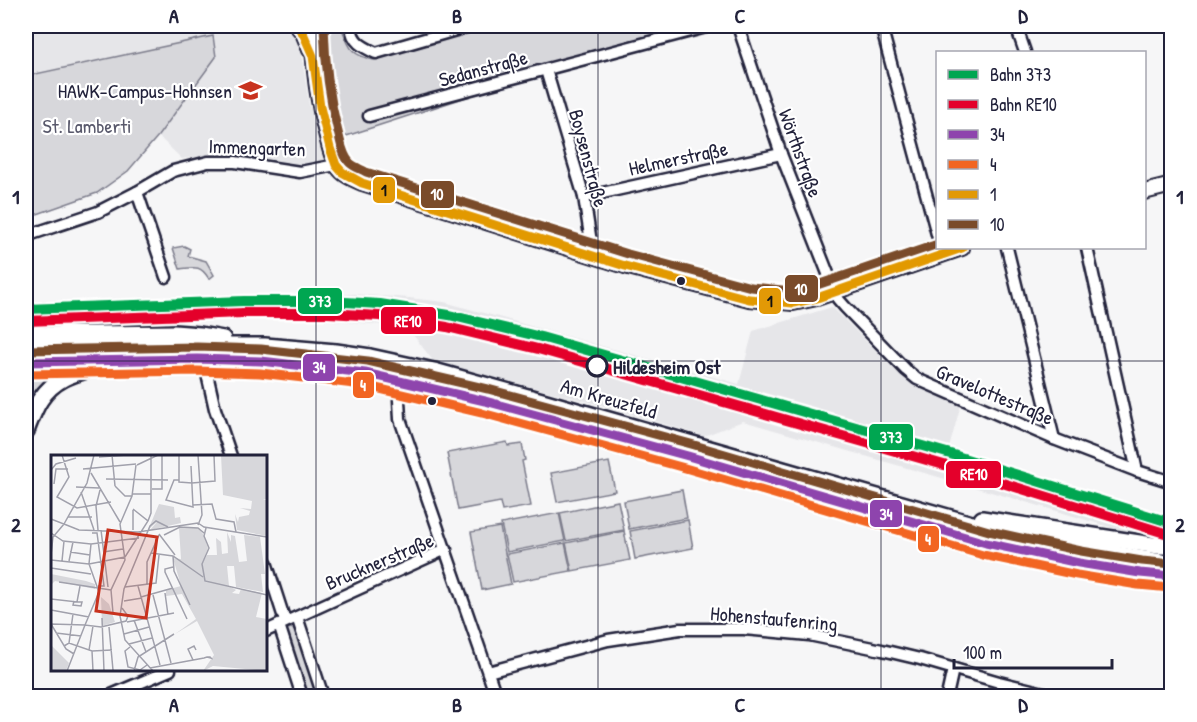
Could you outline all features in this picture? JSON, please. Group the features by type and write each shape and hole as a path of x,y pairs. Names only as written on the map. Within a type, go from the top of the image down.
{"main road":[{"path":"26,335 174,333 265,346"},
{"name":"Am Kreuzfeld","path":"26,349 265,346 336,352 410,365 1031,539 1172,564"},
{"name":"Am Kreuzfeld","path":"26,362 197,359 261,361 365,373 495,404 688,456 986,543 1079,563 1140,573 1172,586"},
{"path":"26,431 40,401 52,386 64,377 119,360"},
{"path":"948,517 991,519 1159,546 1172,546"},
{"path":"1140,573 1172,576"}],"street":[{"path":"297,26 303,33 313,56"},
{"path":"312,26 313,56 320,107 330,148 336,165 342,172 362,183 626,266 749,299 793,303 807,301 941,250"},
{"path":"351,26 356,42 376,53 470,26"},
{"name":"Sedanstraße","path":"369,116 710,26"},
{"name":"Wörthstraße","path":"738,26 781,154 835,292"},
{"path":"882,26 936,230"},
{"path":"1016,26 1025,51"},
{"name":"Boysenstraße","path":"546,70 584,197 593,255"},
{"name":"Helmerstraße","path":"584,197 781,154"},
{"name":"Immengarten","path":"26,236 98,212 173,171 208,162 235,162 300,171 336,165"},
{"path":"1146,192 1172,185"},
{"path":"137,192 166,276"},
{"path":"1007,249 1054,439"},
{"path":"1087,249 1137,471"},
{"name":"Gravelottestraße","path":"835,292 845,307 917,379 1054,439 1172,482"},
{"path":"410,365 399,400 400,419 446,549"},
{"path":"207,374 215,409 231,455"},
{"name":"Brucknerstraße","path":"267,630 446,549 496,696"},
{"path":"267,566 302,696"},
{"path":"297,616 323,696"},
{"name":"Hohenstaufenring","path":"488,672 608,640 681,629 744,629 809,635 882,650 1056,696"},
{"path":"947,696 954,669"},
{"path":"109,696 148,674"}],"shaded area":[{"name":"HAWK-Campus-Hohnsen","path":"26,26 290,26 301,50 309,104 326,154 325,158 320,163 295,166 225,153 182,159 158,136 216,57 213,36 26,76"},
{"path":"242,294 354,294 444,302 739,384 753,331 832,307 897,372 961,404 949,448 1171,518 1171,546 743,421 704,436 597,404 434,362 407,327 300,318 26,323 26,302"}],"green space":[{"path":"323,26 341,26 355,53 374,60 488,26 701,26 556,68 337,139 327,82"},
{"name":"St. Lamberti","path":"213,36 216,57 158,136 128,171 97,193 26,218 26,76"},
{"path":"184,246 190,249 188,256 206,261 214,275 209,279 200,269 180,269 173,248"},
{"path":"67,368 48,381 26,414 26,369"},
{"path":"507,442 508,446 522,444 525,460 522,461 531,506 502,511 500,502 458,510 447,453"},
{"path":"609,462 615,491 557,502 551,473"},
{"path":"682,490 687,518 629,529 624,501"},
{"path":"618,501 624,530 566,541 560,513"},
{"path":"559,513 565,541 507,552 501,524"},
{"path":"688,520 693,548 635,559 630,531"},
{"path":"500,527 511,584 482,590 471,532"},
{"path":"624,531 630,560 572,571 566,543"},
{"path":"565,543 571,571 513,582 507,554"},
{"path":"291,628 295,630 317,696 307,696 285,632"}],"rail line":[{"name":"373","path":"26,309 244,301 328,301 380,304 449,315 541,337 947,453 1172,523"},
{"name":"RE10","path":"26,321 244,313 328,313 379,316 447,327 538,349 944,465 1168,534"}],"transit line":[{"name":"1","path":"297,26 303,33 313,56 320,107 336,165 342,172 362,183 625,266 749,299 793,303 817,298 959,249"},
{"name":"10","path":"324,26 326,66 342,148 350,163 366,172 628,254 751,287 792,291 814,286 936,245"},
{"name":"10","path":"26,350 197,347 261,349 368,361 488,389 691,444 989,531 1081,551 1172,564"},
{"name":"34","path":"26,362 197,359 261,361 365,373 485,401 688,456 986,543 1079,563 1172,576"},
{"name":"4","path":"26,374 197,371 260,373 363,385 482,413 685,468 983,555 1077,575 1171,588"}],"place":[{"name":"HAWK-Campus-Hohnsen","path":"250,90"},
{"name":"Hildesheim Ost","path":"597,366"}]}
